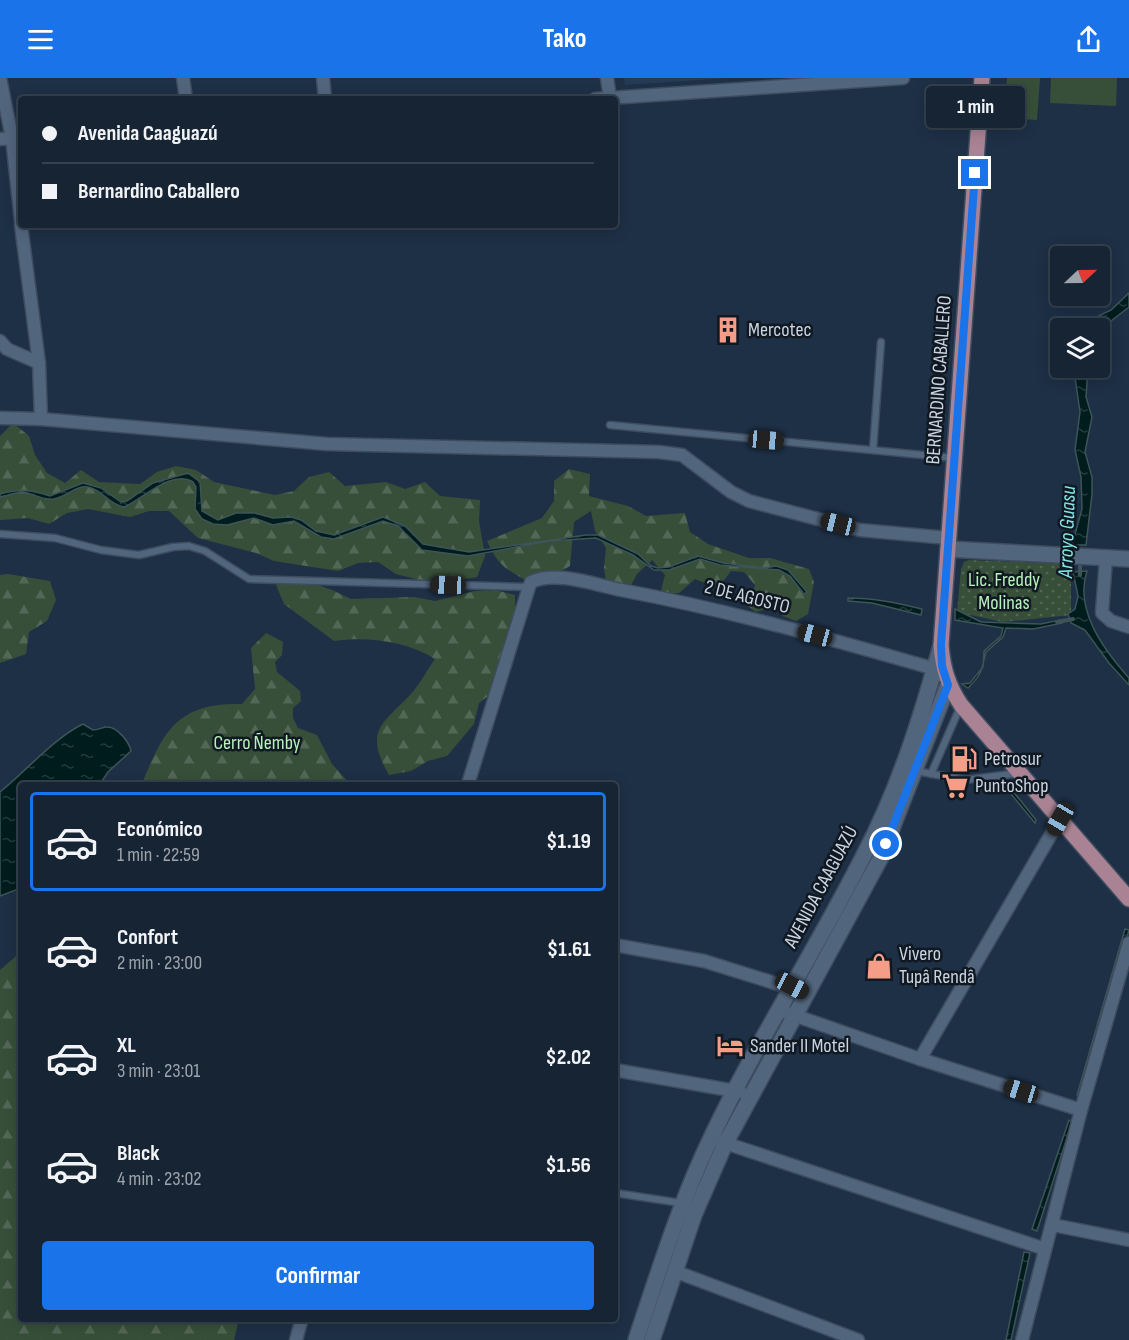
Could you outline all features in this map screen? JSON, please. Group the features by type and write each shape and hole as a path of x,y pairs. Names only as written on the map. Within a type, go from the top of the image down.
{"main road":[{"name":"BERNARDINO CABALLERO","path":"948,685 942,666 941,645 982,78"},
{"path":"948,685 961,705 1129,899"}],"street":[{"path":"0,78 11,138 18,198"},
{"path":"183,78 186,96"},
{"path":"323,78 325,96"},
{"path":"607,78 610,96"},
{"path":"618,97 903,78"},
{"path":"22,228 39,363 40,419"},
{"path":"0,341 7,349 39,363"},
{"path":"0,418 40,419 327,444 524,447 670,453 682,455 697,464 731,492 749,501 860,530 948,544 1063,556 1129,559"},
{"path":"1106,558 1102,613 1111,621 1129,627"},
{"name":"2 DE AGOSTO","path":"529,587 531,582 538,579 565,579 685,602 934,669"},
{"path":"469,782 529,587"},
{"name":"AVENIDA CAAGUAZÚ","path":"652,1340 734,1091 786,1012 866,851 895,787 941,645"},
{"path":"934,669 948,685"},
{"name":"AVENIDA CAAGUAZÚ","path":"798,990 880,859 924,773 948,685"},
{"path":"920,1059 1060,819"},
{"path":"1022,1340 1081,1110 1129,943"},
{"path":"618,946 704,961 798,990"},
{"path":"786,1012 920,1059 1081,1110"},
{"name":"AVENIDA CAAGUAZÚ","path":"636,1340 682,1203 718,1141 751,1095 786,1012"},
{"path":"618,1071 751,1095"},
{"path":"718,1141 1045,1249"},
{"path":"1053,1225 1129,1240"},
{"path":"674,1271 858,1340"},
{"path":"296,1340 301,1322"}],"lane":[{"path":"873,450 881,342"},
{"path":"610,425 955,458"},
{"path":"0,534 55,538 101,550 139,555 173,547 189,546 205,550 249,579 529,587"},
{"path":"961,705 924,773 965,780 1020,773"},
{"path":"618,1193 682,1203"}],"shaded area":[{"path":"624,78 730,78 625,85"}],"green space":[{"path":"1007,78 1040,78 1037,120 1004,118"},
{"path":"1051,78 1117,78 1116,106 1050,103"},
{"path":"13,423 29,436 35,455 47,473 65,483 81,470 99,482 140,484 157,472 176,466 196,470 214,482 275,495 294,491 309,477 329,472 345,486 386,482 405,489 425,482 440,496 480,500 479,521 485,556 477,577 435,584 396,574 378,562 358,563 338,571 274,561 256,553 198,538 169,511 149,511 130,517 88,509 67,513 49,524 28,518 0,520 0,436"},
{"path":"569,469 590,474 589,496 628,506 646,516 685,513 690,532 708,544 749,558 770,558 809,569 814,582 808,614 796,621 782,616 783,598 770,595 771,602 767,609 756,612 748,606 755,585 744,572 731,571 718,588 695,579 679,593 660,594 665,575 652,560 637,574 627,593 607,589 604,568 606,548 595,531 591,511 574,522 570,566 551,577 529,582 515,574 499,561 487,541 542,518 554,501 554,481"},
{"name":"Lic. Freddy Molinas","path":"969,560 1071,564 1071,615 1003,622 957,612 961,569 964,562"},
{"path":"8,574 50,581 56,600 47,621 29,632 26,654 0,663 0,575"},
{"path":"294,577 351,599 414,597 435,601 475,591 495,590 515,595 515,626 496,690 479,703 474,724 447,756 428,761 411,771 389,775 378,748 379,730 414,690 435,659 412,648 386,641 360,639 334,641 284,604 276,585"},
{"name":"Cerro Ñemby","path":"266,633 283,642 282,655 275,662 277,672 300,691 301,701 293,708 293,718 298,728 317,735 332,764 348,782 143,782 157,749 176,723 202,708 242,704 255,689 251,648"},
{"path":"18,955 18,1322 238,1322 234,1340 0,1340 0,970"}],"water":[{"path":"1129,293 1129,307 1110,322 1110,318 1096,318 1111,310"},
{"path":"1075,378 1087,378 1086,397 1092,417 1085,452 1092,477 1092,494 1086,545 1072,545 1082,509 1081,477 1075,450 1080,412"},
{"path":"188,473 200,482 202,511 218,520 236,513 255,513 273,518 291,517 301,520 316,531 334,535 383,517 405,526 423,544 469,552 586,535 598,535 638,554 651,566 658,568 669,567 698,556 723,563 765,568 776,566 788,570 807,592 804,594 790,576 779,570 720,565 700,559 669,570 654,570 633,555 596,538 549,541 468,556 422,550 398,526 383,521 334,539 321,537 294,521 273,525 254,518 227,525 213,524 202,519 195,509 196,487 193,482 184,479 167,482 124,507 88,487 79,488 54,499 22,492 0,497 0,494 19,490 50,496 83,483 101,488 121,502 127,501 153,483"},
{"path":"1087,571 1084,586 1088,615 1101,642 1129,678 1129,685 1109,663 1085,630 1071,623 1068,614 1075,609 1078,596 1073,572"},
{"path":"848,598 876,600 922,609 921,615 872,603 848,601"},
{"path":"955,609 981,622 1041,624 1060,620 1062,623 1033,629 1006,628 1003,637 986,652 983,663 984,651 1001,636 1003,628 955,620"},
{"path":"982,668 968,688 962,684 970,683"},
{"path":"83,724 93,730 107,727 115,729 128,743 131,751 108,772 101,782 18,782 18,889 0,896 0,792 72,730"},
{"path":"1004,780 1036,820 1035,823 1002,783"},
{"path":"1125,929 1129,930 1080,1096 1077,1095"},
{"path":"1069,1120 1072,1122 1037,1231 1032,1229"},
{"path":"1024,1252 1030,1253 1011,1340 1006,1340"}],"waterway":[{"name":"Arroyo Guasu","path":"1080,559 1080,575"},
{"path":"1057,622 1073,619"}],"place":[{"name":"Mercotec","path":"728,330"},
{"name":"Petrosur","path":"964,759"},
{"name":"PuntoShop","path":"955,786"},
{"name":"Vivero Tupâ Rendâ","path":"879,966"},
{"name":"Sander II Motel","path":"730,1046"}],"route":[{"path":"886,844 948,685 942,666 941,645 975,173"}]}
